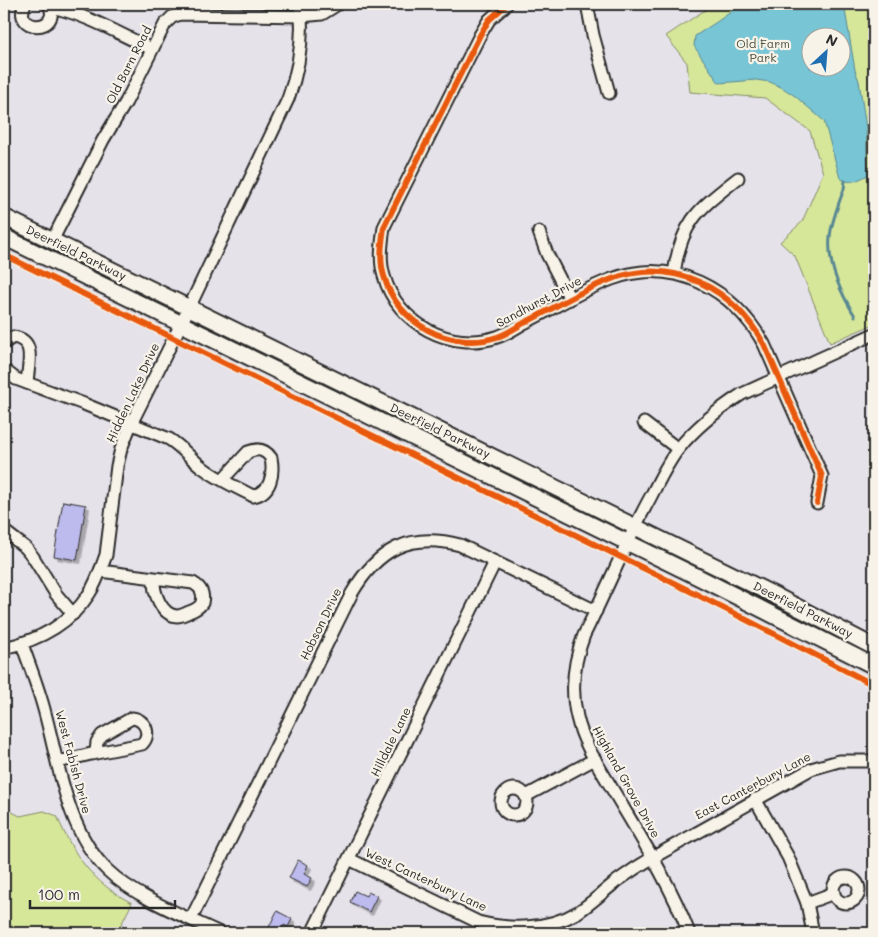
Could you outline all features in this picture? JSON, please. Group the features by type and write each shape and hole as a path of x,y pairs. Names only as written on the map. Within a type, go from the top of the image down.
{"main road":[{"name":"Deerfield Parkway","path":"4,217 772,594 874,647"},
{"name":"Deerfield Parkway","path":"4,237 628,542 874,666"}],"street":[{"path":"25,4 23,16 26,21 34,26 39,26 48,21 51,12 50,6 84,17 152,49"},
{"name":"Hidden Lake Drive","path":"4,648 22,644 49,632 73,614 89,593 100,571 106,555 121,449 131,424 189,308 288,99 297,68 300,48 300,4"},
{"name":"Old Barn Road","path":"52,241 103,140 126,102 166,24 172,17 180,14 301,16 322,14 338,4"},
{"name":"Sandhurst Drive","path":"507,4 489,20 480,35 384,227 382,242 384,276 394,297 402,309 425,328 440,336 463,342 476,342 500,336 612,278 651,272 674,273 708,285 722,294 744,314 764,344 822,476 817,503"},
{"path":"587,4 593,35 609,92"},
{"path":"674,273 677,251 691,220 702,208 738,178"},
{"path":"539,232 547,254 570,299"},
{"name":"Highland Grove Drive","path":"688,933 675,901 582,734 574,700 576,654 635,527 678,449 725,405 742,394 777,376 874,334"},
{"path":"4,343 13,337 26,342 29,349 27,383"},
{"path":"4,370 16,379 169,439 178,444 202,467 223,479 253,496 262,494 270,483 271,458 264,450 259,449 248,452 223,479"},
{"path":"644,423 678,449"},
{"path":"4,531 26,548 56,594 73,614"},
{"name":"Hobson Drive","path":"191,919 352,593 362,576 373,563 394,548 419,540 447,542 460,545 596,611"},
{"name":"Hilldale Lane","path":"312,933 495,562"},
{"path":"100,571 193,583 203,593 202,603 196,609 180,616 167,612 156,596 154,578"},
{"name":"West Fabish Drive","path":"22,644 40,695 74,821 94,857 108,871 139,894 220,933"},
{"path":"58,762 96,753"},
{"path":"526,796 595,759"},
{"name":"East Canterbury Lane","path":"652,858 810,769 825,764 855,760 874,761"},
{"path":"755,799 788,857 807,903 813,933"},
{"name":"West Canterbury Lane","path":"349,859 478,922 510,927 529,927 548,924 576,913 631,871 652,858"},
{"path":"807,903 834,893"}],"green space":[{"name":"Old Farm Park","path":"714,4 874,4 874,324 830,343 795,256 780,242 802,222 823,173 810,131 765,98 690,92 687,63 666,36"},
{"path":"4,808 20,816 44,811 57,816 70,843 86,867 106,886 132,903 117,933 4,933"}],"water":[{"path":"742,4 844,4 848,28 800,28 800,78 850,78 850,40 855,70 859,81 866,128 868,175 851,181 840,178 824,121 783,88 770,82 756,80 719,83 694,46 695,36"}],"building":[{"path":"63,501 86,505 77,560 54,556"},
{"path":"298,860 308,865 304,874 312,878 307,887 289,878"},
{"path":"355,891 366,896 368,892 377,896 369,912 350,902"},
{"path":"277,911 292,919 288,927 284,925 280,933 272,933 267,931"}],"waterway":[{"path":"845,181 831,230 830,252 839,286 855,316"}],"cycle path":[{"path":"507,4 489,20 480,35 384,227 381,251 382,264 384,276 391,293 401,308 413,320 428,330 444,337 462,341 479,341 504,334 578,294 612,279 635,273 658,272 679,275 700,282 719,293 736,307 751,324 764,344 822,476 817,503"},
{"path":"4,255 688,590 874,685"}]}
